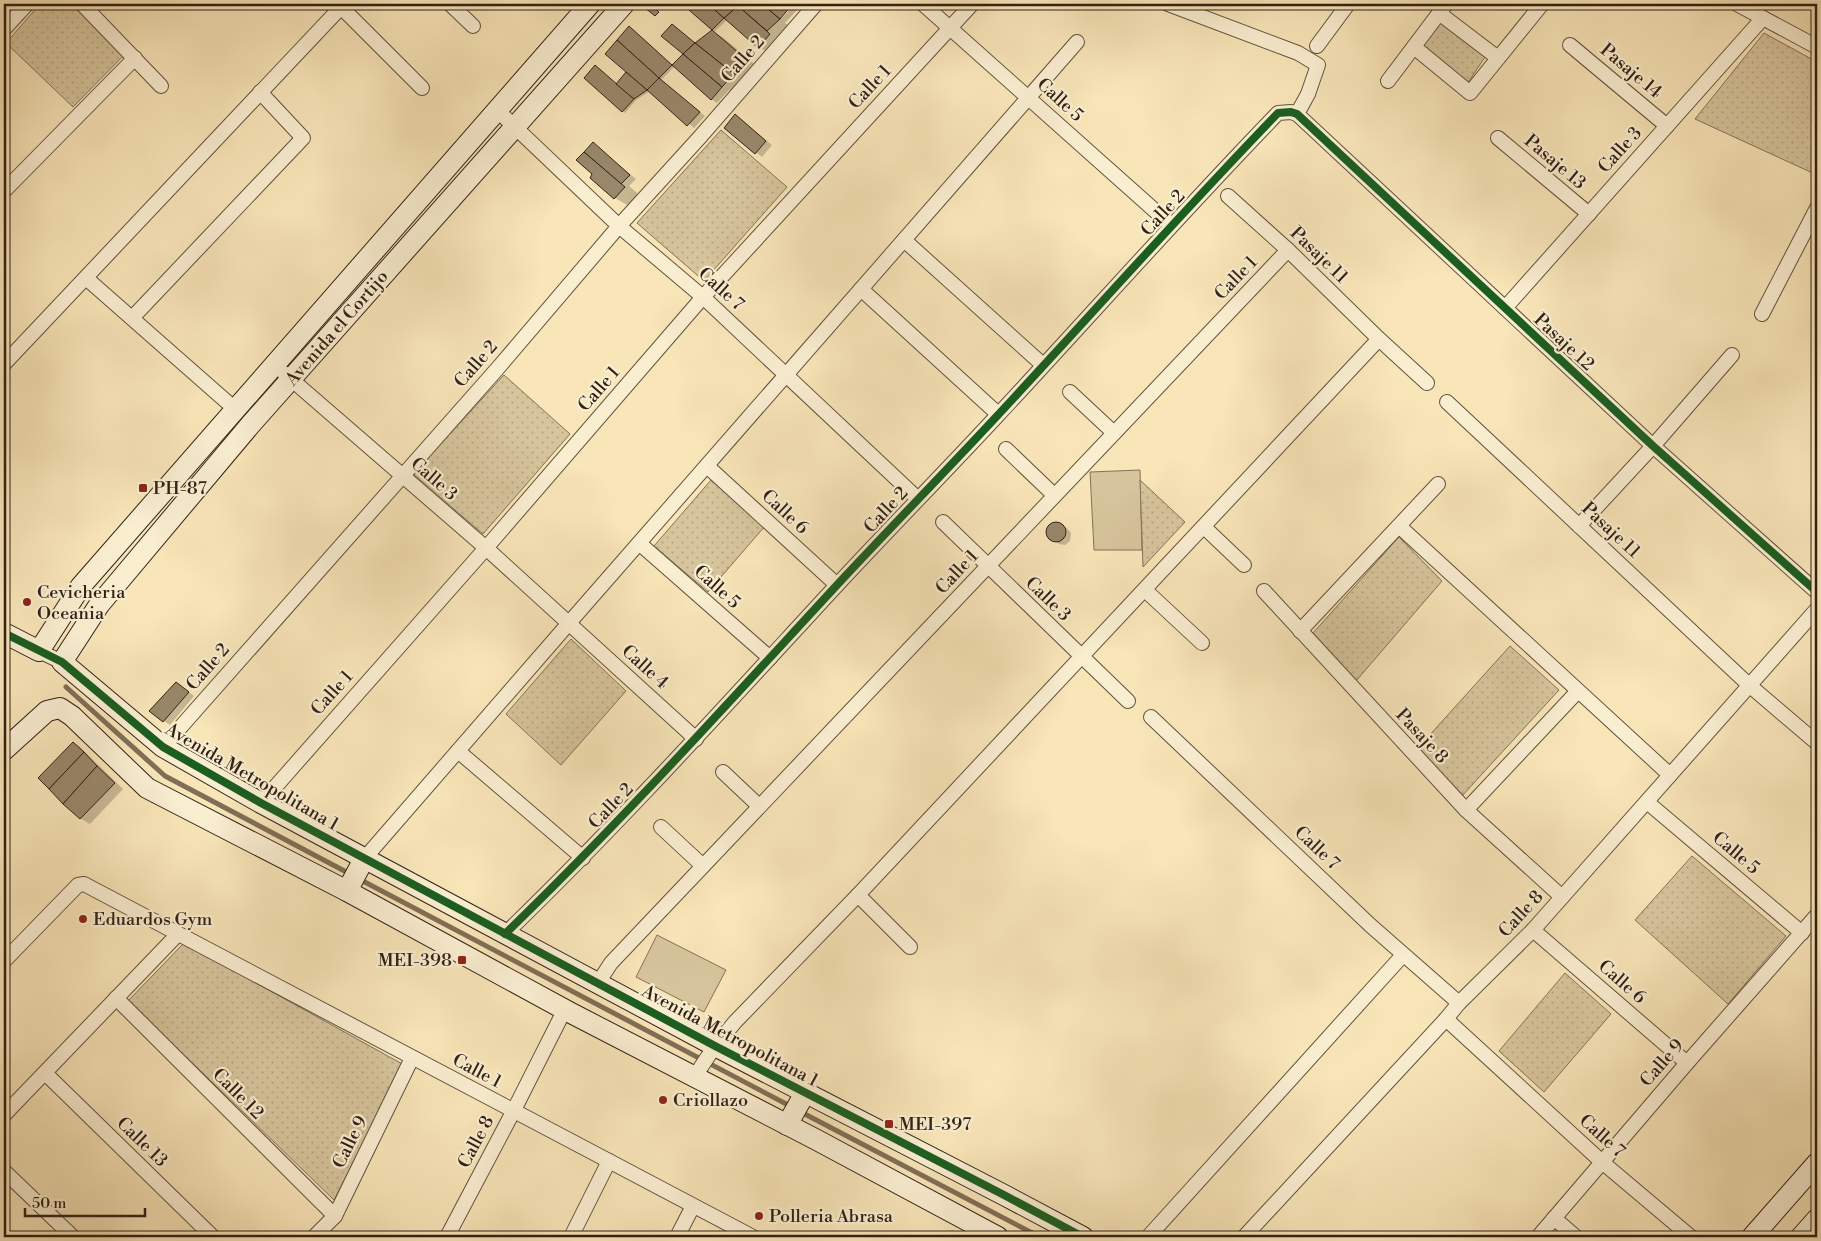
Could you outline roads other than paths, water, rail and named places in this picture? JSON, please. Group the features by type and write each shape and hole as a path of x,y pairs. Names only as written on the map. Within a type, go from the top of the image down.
{"street":[{"path":"4,29 27,4"},
{"path":"82,4 161,86"},
{"path":"450,4 474,26"},
{"name":"Avenida el Cortijo","path":"39,651 81,586 590,4"},
{"name":"Avenida el Cortijo","path":"62,662 98,605 291,379 624,4"},
{"name":"Calle 2","path":"163,747 816,4"},
{"name":"Calle 5","path":"923,4 1171,225"},
{"name":"Calle 1","path":"261,804 703,297 972,4"},
{"path":"1168,4 1298,53 1318,65 1308,94 1294,113"},
{"path":"1317,46 1348,4"},
{"path":"1414,47 1470,92 1542,4"},
{"path":"1737,4 1817,48"},
{"path":"4,364 342,5 422,88"},
{"path":"1388,81 1442,8 1498,58"},
{"name":"Calle 3","path":"1505,308 1763,18"},
{"path":"349,888 363,862 458,751 1077,42"},
{"name":"Pasaje 14","path":"1570,45 1667,126"},
{"path":"4,191 134,58"},
{"path":"132,318 303,138 260,92"},
{"name":"Calle 7","path":"497,110 619,226 703,297 917,498"},
{"name":"Calle 2","path":"505,934 583,858 696,739 917,498 998,414 1171,225 1278,113 1294,113"},
{"name":"Pasaje 12","path":"1294,113 1653,446 1817,592"},
{"name":"Pasaje 13","path":"1498,138 1589,214"},
{"name":"Pasaje 11","path":"1228,196 1288,250 1379,339 1428,383"},
{"path":"1762,314 1817,208"},
{"path":"904,240 1042,365"},
{"name":"Calle 1","path":"598,983 611,963 1288,250"},
{"path":"86,278 235,409"},
{"path":"861,289 998,414"},
{"path":"697,1073 735,1022 858,895 1379,339"},
{"path":"1579,526 1653,446 1732,355"},
{"name":"Calle 3","path":"274,364 486,548 569,623"},
{"path":"1070,392 1114,433"},
{"name":"Pasaje 11","path":"1447,402 1749,685"},
{"path":"1006,449 1054,495"},
{"name":"Calle 6","path":"707,466 837,585"},
{"path":"1300,631 1438,484"},
{"name":"Calle 3","path":"943,522 1128,701"},
{"path":"1399,526 1670,776"},
{"path":"1204,527 1244,565"},
{"name":"Calle 5","path":"639,543 770,658"},
{"path":"1145,590 1202,643"},
{"name":"Pasaje 8","path":"1264,591 1466,810 1562,898"},
{"name":"Calle 8","path":"1244,1237 1459,1003 1533,930 1817,609"},
{"name":"Calle 4","path":"569,623 696,739"},
{"name":"Avenida Metropolitana 1","path":"4,633 62,662 163,747 363,862 598,983 803,1096 1004,1194 1082,1237"},
{"path":"1749,685 1817,743"},
{"path":"1466,810 1578,690"},
{"path":"4,750 47,711 60,708 72,716 147,788 349,888 565,1009 697,1073 789,1121 998,1237"},
{"name":"Calle 7","path":"1151,717 1403,955 1459,1003"},
{"path":"458,751 583,858"},
{"path":"723,772 759,806"},
{"name":"Calle 5","path":"1647,802 1802,933"},
{"path":"660,827 703,866"},
{"name":"Calle 1","path":"4,961 78,885 84,884 753,1237"},
{"path":"858,895 910,947"},
{"name":"Calle 9","path":"1538,1237 1687,1062 1817,915"},
{"name":"Calle 6","path":"1533,930 1687,1062"},
{"path":"4,1115 178,934"},
{"path":"1148,1237 1403,955"},
{"name":"Calle 12","path":"116,998 334,1216"},
{"name":"Calle 8","path":"447,1237 565,1009"},
{"name":"Calle 7","path":"1446,1019 1602,1162 1691,1237"},
{"name":"Calle 9","path":"314,1237 334,1216 412,1058"},
{"name":"Calle 13","path":"45,1073 212,1237"},
{"path":"789,1121 803,1096"},
{"path":"571,1237 609,1161"},
{"path":"1752,1237 1817,1163"},
{"path":"4,1170 73,1237"},
{"path":"677,1237 693,1206"},
{"path":"1554,1218 1576,1237"},
{"path":"1801,1237 1817,1219"}],"waterway":[{"path":"66,687 165,776 352,875"},
{"path":"359,879 792,1107"},
{"path":"799,1111 1040,1237"}],"place":[{"name":"PH-87","path":"143,488"},
{"name":"Cevicheria Oceania","path":"27,602"},
{"name":"Eduardos Gym","path":"83,919"},
{"name":"MEI-398","path":"462,960"},
{"name":"Criollazo","path":"663,1100"},
{"name":"MEI-397","path":"889,1124"},
{"name":"Polleria Abrasa","path":"759,1216"}]}
